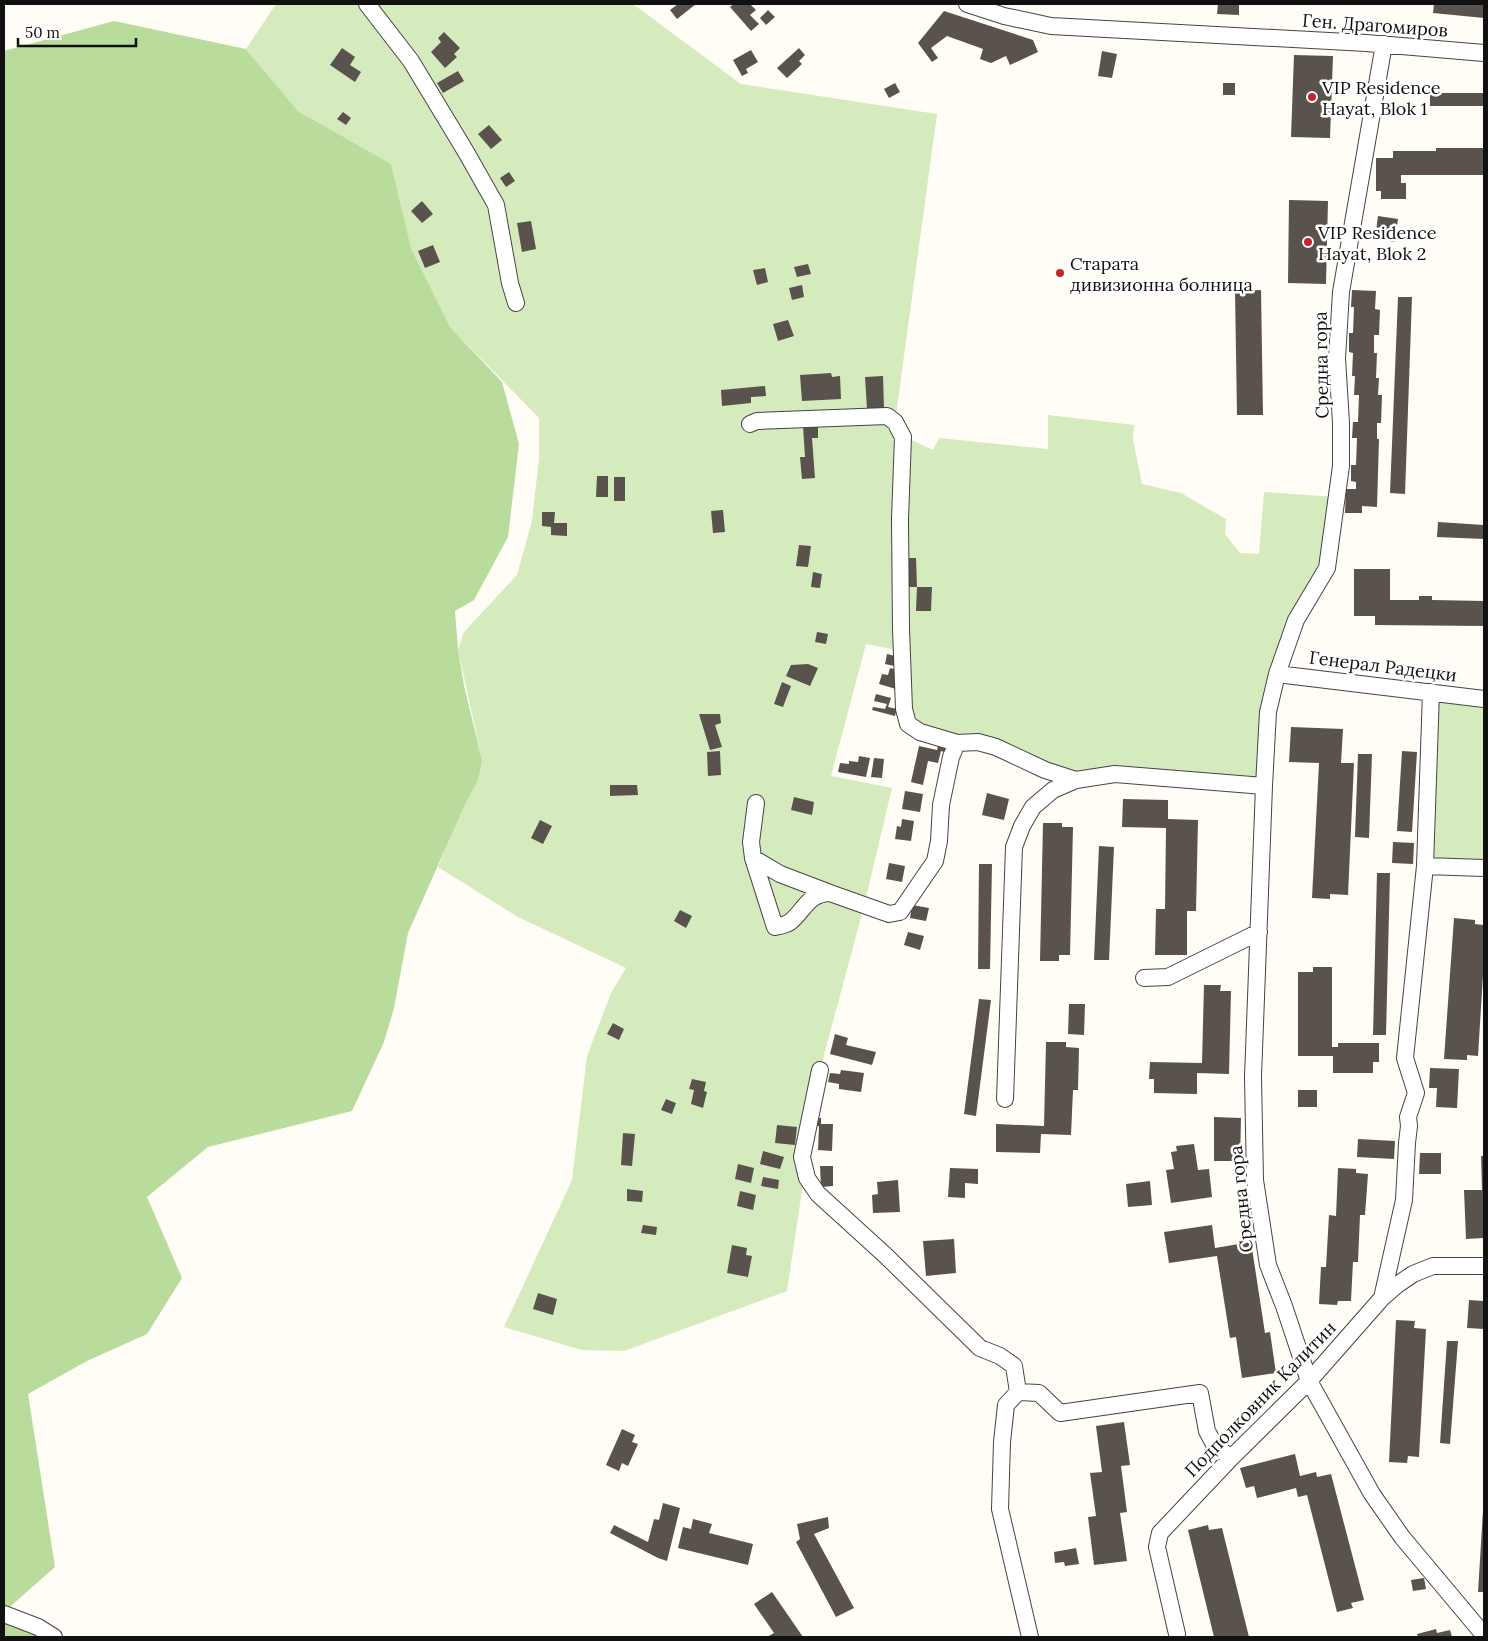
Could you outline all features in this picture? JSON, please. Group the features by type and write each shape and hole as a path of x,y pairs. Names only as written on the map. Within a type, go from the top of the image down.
{"street":[{"path":"367,4 411,61 496,205 516,304"},
{"name":"Ген. Драгомиров","path":"967,4 1004,16 1051,26 1384,44 1484,53"},
{"name":"Средна гора","path":"1384,44 1342,283 1337,358 1341,423 1341,466 1327,568 1296,620 1277,674 1268,712 1253,1078 1255,1180 1268,1264 1309,1381 1372,1494 1402,1537 1484,1635"},
{"path":"750,424 757,421 887,416 895,422 903,436 900,519 904,710 908,724 920,732 957,743 978,742 996,747 1044,770 1076,780"},
{"name":"Генерал Радецки","path":"1277,674 1484,699"},
{"path":"1382,1298 1404,1200 1408,1117 1416,1094 1405,1058 1425,866 1431,692"},
{"path":"753,858 780,874 889,914 900,912 935,861 939,842 941,804 951,757 957,743"},
{"path":"1004,1099 1014,847 1022,826 1033,807 1053,790 1076,780 1115,774 1264,786"},
{"path":"756,804 751,842 753,858 775,927 789,924 812,897 820,893 830,892"},
{"path":"1425,866 1484,868"},
{"path":"1144,978 1168,977 1259,932"},
{"path":"820,1070 802,1157 807,1178 818,1194 885,1255 980,1348 1000,1356 1014,1366 1018,1392"},
{"name":"Подполковник Калитин","path":"1177,1634 1157,1547 1160,1533 1230,1458 1309,1381 1382,1298 1413,1274 1433,1266 1484,1266"},
{"path":"1018,1392 1039,1393 1060,1412 1200,1393 1207,1431 1215,1446 1230,1458"},
{"path":"1018,1392 1006,1405 1002,1442 1000,1509 1030,1637"},
{"path":"4,1614 38,1627 54,1637"}],"green space":[{"path":"276,4 633,4 741,84 937,114 895,422 903,436 933,450 939,438 1048,449 1048,415 1134,425 1133,439 1142,484 1181,493 1226,519 1225,534 1240,553 1259,554 1264,492 1336,497 1309,599 1277,674 1264,786 1076,780 908,724 902,651 866,644 831,776 892,788 864,906 820,1070 787,1291 624,1351 582,1350 504,1327 572,1180 587,1056 611,993 626,968 518,917 438,867 482,760 458,649 464,632 517,575 532,521 539,458 539,418 450,327 411,248 390,164 298,111 246,49"},
{"path":"114,21 246,49 298,111 391,164 411,248 450,327 502,382 519,444 508,537 474,600 455,611 458,649 464,686 482,760 478,780 466,802 408,933 394,1008 384,1042 352,1111 208,1147 147,1197 182,1278 147,1334 87,1361 28,1394 55,1567 4,1612 4,51"},
{"path":"1431,692 1484,699 1484,868 1425,866"},
{"path":"4,1614 54,1637 4,1637"}],"building":[{"path":"678,4 696,4 677,19 670,10"},
{"path":"734,4 750,4 756,10 750,15 759,24 751,31 730,7"},
{"path":"1218,4 1239,4 1239,15 1217,14"},
{"path":"1434,4 1484,4 1484,18 1433,13"},
{"path":"768,10 775,17 766,25 760,18"},
{"path":"944,11 1033,40 1038,52 1010,65 1006,56 991,63 980,59 983,49 947,36 931,48 938,58 932,62 918,43"},
{"path":"444,32 460,48 454,54 457,57 445,68 431,52 441,42 438,38"},
{"path":"342,48 355,57 350,65 361,72 355,82 330,65"},
{"path":"799,48 805,55 799,61 802,64 787,78 777,68"},
{"path":"751,50 758,62 746,69 748,73 742,76 733,60"},
{"path":"1102,51 1117,54 1112,78 1098,76"},
{"name":"VIP Residence Hayat, Blok 1","path":"1294,55 1333,56 1330,138 1291,137"},
{"path":"458,71 464,81 443,93 437,83"},
{"path":"895,83 900,92 889,98 884,89"},
{"path":"1223,83 1235,83 1235,95 1223,95"},
{"path":"1430,93 1484,93 1484,106 1430,106"},
{"path":"343,112 351,118 346,125 337,119"},
{"path":"489,125 502,140 491,149 478,134"},
{"path":"1436,148 1484,148 1484,175 1401,175 1401,183 1406,183 1406,199 1381,199 1381,191 1376,191 1376,158 1393,158 1393,151 1436,151"},
{"path":"509,172 515,181 506,187 500,178"},
{"name":"VIP Residence Hayat, Blok 2","path":"1289,200 1328,201 1326,284 1288,283"},
{"path":"422,201 433,214 422,223 411,211"},
{"path":"1378,216 1398,219 1395,242 1375,239"},
{"path":"531,221 536,249 522,252 517,223"},
{"path":"433,245 440,262 425,268 418,251"},
{"path":"808,264 811,274 797,277 794,267"},
{"path":"765,268 768,282 757,285 753,270"},
{"path":"802,285 804,297 792,300 789,288"},
{"path":"1261,290 1263,415 1237,415 1235,291"},
{"path":"1352,290 1376,291 1375,309 1380,310 1379,335 1374,335 1374,353 1377,353 1376,378 1379,378 1378,395 1382,395 1381,423 1377,423 1377,439 1379,439 1377,507 1362,506 1362,513 1345,513 1346,489 1356,489 1356,482 1351,481 1351,465 1356,465 1357,438 1352,438 1353,422 1358,422 1359,395 1354,395 1355,376 1352,376 1353,353 1349,352 1349,333 1353,333 1354,307 1351,307"},
{"path":"1398,297 1412,297 1405,494 1390,493"},
{"path":"788,320 794,336 778,341 773,324"},
{"path":"831,373 832,377 840,376 841,399 802,401 800,375"},
{"path":"883,376 884,408 867,409 865,377"},
{"path":"765,386 766,396 751,397 751,403 722,406 721,390"},
{"path":"818,424 818,438 812,438 815,478 802,479 800,457 805,457 803,426"},
{"path":"597,476 608,476 608,497 596,497"},
{"path":"614,477 625,477 625,501 614,501"},
{"path":"723,510 725,532 713,533 711,511"},
{"path":"542,512 555,512 554,523 567,523 567,536 551,535 551,527 542,526"},
{"path":"1438,522 1484,525 1484,539 1437,537"},
{"path":"799,545 811,546 808,567 796,566"},
{"path":"907,558 916,558 917,587 908,587"},
{"path":"1354,569 1390,569 1390,600 1419,600 1419,596 1432,596 1432,600 1484,601 1484,626 1375,625 1375,616 1354,616"},
{"path":"813,572 822,574 820,588 811,587"},
{"path":"917,587 932,587 931,611 916,611"},
{"path":"817,632 828,634 826,644 815,642"},
{"path":"887,654 899,657 899,667 885,664"},
{"path":"808,664 818,668 810,686 786,676 791,665"},
{"path":"890,668 901,671 896,689 879,684 882,674 888,675"},
{"path":"782,682 791,686 783,707 774,704"},
{"path":"876,694 891,698 888,707 897,709 895,716 872,710 873,707 885,709 887,704 874,701"},
{"path":"699,714 720,714 721,723 715,725 722,747 710,750"},
{"path":"1291,727 1343,729 1341,763 1354,763 1348,895 1330,894 1330,899 1312,898 1319,763 1289,762"},
{"path":"939,742 948,744 947,753 941,751 938,763 928,761 923,785 911,782 919,746 937,750"},
{"path":"720,751 721,775 708,776 707,752"},
{"path":"1402,751 1417,752 1412,832 1397,831"},
{"path":"1358,754 1372,754 1369,838 1355,837"},
{"path":"859,756 870,758 866,777 838,772 840,763 858,762"},
{"path":"874,758 884,759 882,778 871,777"},
{"path":"610,785 637,785 638,795 610,796"},
{"path":"905,791 923,794 920,812 902,809"},
{"path":"987,793 1009,799 1004,820 982,815"},
{"path":"794,797 814,802 812,815 791,810"},
{"path":"1123,799 1168,800 1168,819 1198,820 1196,911 1187,911 1187,955 1155,955 1156,909 1165,909 1166,828 1122,827"},
{"path":"902,819 914,821 911,841 895,839 897,826 901,827"},
{"path":"540,820 552,826 543,844 531,838"},
{"path":"1043,823 1062,823 1062,827 1073,827 1070,955 1059,955 1059,961 1040,961"},
{"path":"1393,842 1414,843 1413,864 1392,863"},
{"path":"1099,846 1114,847 1109,960 1094,960"},
{"path":"889,863 905,866 902,882 886,879"},
{"path":"979,864 992,864 990,969 978,969"},
{"path":"1377,873 1390,873 1386,1035 1373,1035"},
{"path":"912,905 929,908 926,921 910,918"},
{"path":"680,910 692,916 686,928 674,921"},
{"path":"1454,918 1475,920 1475,924 1484,925 1484,959 1478,1056 1467,1055 1467,1060 1444,1059"},
{"path":"908,932 924,936 920,950 904,945"},
{"path":"1313,967 1332,967 1332,1047 1338,1047 1338,1043 1379,1043 1379,1062 1373,1062 1373,1073 1333,1073 1333,1056 1298,1056 1298,972 1313,972"},
{"path":"1204,985 1221,985 1220,991 1231,991 1229,1074 1197,1073 1197,1094 1154,1093 1154,1079 1149,1079 1150,1062 1202,1063"},
{"path":"979,999 991,1000 976,1116 964,1114"},
{"path":"1069,1004 1085,1004 1084,1035 1068,1034"},
{"path":"613,1023 624,1029 619,1040 607,1034"},
{"path":"835,1034 848,1038 846,1045 876,1052 872,1065 830,1054"},
{"path":"1046,1042 1066,1042 1066,1047 1079,1048 1078,1090 1073,1090 1071,1135 1041,1134 1040,1153 996,1152 996,1124 1044,1126"},
{"path":"1430,1068 1459,1069 1457,1108 1436,1107 1437,1088 1429,1088"},
{"path":"841,1070 864,1073 861,1092 839,1089 839,1084 828,1082 830,1073 840,1074"},
{"path":"692,1079 706,1082 704,1091 707,1092 703,1108 691,1104 694,1090 689,1089"},
{"path":"1298,1090 1317,1090 1317,1107 1298,1107"},
{"path":"666,1099 676,1103 672,1114 661,1110"},
{"path":"1214,1117 1241,1118 1240,1161 1214,1161"},
{"path":"812,1118 821,1118 821,1124 833,1124 832,1151 818,1150 819,1126 812,1126"},
{"path":"777,1125 797,1127 795,1145 775,1143"},
{"path":"623,1133 635,1134 632,1166 621,1165"},
{"path":"1358,1139 1395,1141 1394,1159 1357,1157"},
{"path":"1194,1144 1198,1170 1209,1169 1212,1197 1171,1203 1166,1170 1174,1169 1171,1152 1177,1151 1176,1146"},
{"path":"763,1151 784,1157 780,1169 760,1164"},
{"path":"1420,1153 1441,1153 1441,1174 1419,1174"},
{"path":"1481,1156 1484,1156 1484,1238 1466,1239 1464,1190 1482,1190"},
{"path":"738,1164 754,1168 751,1183 735,1179"},
{"path":"820,1166 833,1166 833,1186 821,1187"},
{"path":"950,1168 978,1169 978,1184 965,1183 965,1198 948,1197"},
{"path":"1338,1168 1356,1169 1356,1173 1368,1174 1365,1215 1360,1215 1358,1262 1353,1262 1351,1301 1338,1301 1337,1305 1319,1304 1321,1267 1326,1267 1329,1215 1336,1216"},
{"path":"763,1177 779,1180 778,1189 761,1186"},
{"path":"898,1180 900,1212 873,1213 872,1195 878,1194 877,1182"},
{"path":"1150,1181 1152,1205 1128,1207 1126,1184"},
{"path":"627,1189 643,1191 642,1202 627,1201"},
{"path":"740,1191 756,1195 753,1210 737,1206"},
{"path":"643,1225 657,1227 656,1235 641,1233"},
{"path":"1212,1225 1215,1248 1251,1242 1265,1333 1270,1332 1276,1373 1242,1378 1236,1337 1230,1338 1217,1256 1169,1263 1164,1232"},
{"path":"954,1239 956,1273 926,1276 923,1241"},
{"path":"732,1245 747,1248 746,1255 752,1256 748,1277 727,1273"},
{"path":"538,1293 557,1299 553,1315 533,1309"},
{"path":"1469,1300 1484,1301 1484,1329 1467,1328"},
{"path":"1396,1320 1415,1321 1414,1328 1426,1329 1419,1457 1408,1456 1407,1463 1389,1462"},
{"path":"1447,1341 1458,1341 1450,1444 1440,1443"},
{"path":"1124,1422 1130,1465 1121,1466 1127,1512 1120,1513 1127,1561 1094,1565 1088,1517 1096,1516 1090,1473 1102,1472 1096,1426"},
{"path":"622,1429 635,1435 632,1442 638,1444 628,1466 622,1463 619,1471 606,1465"},
{"path":"1295,1454 1300,1476 1316,1472 1317,1477 1331,1474 1364,1600 1351,1603 1353,1608 1337,1612 1307,1495 1298,1497 1296,1488 1257,1498 1254,1486 1246,1488 1240,1468"},
{"path":"663,1503 680,1508 667,1561 610,1533 614,1525 648,1542 654,1519 659,1520"},
{"path":"1483,1511 1484,1592 1478,1592"},
{"path":"828,1517 829,1528 814,1534 854,1608 836,1617 796,1542 800,1539 797,1524"},
{"path":"693,1519 712,1524 709,1533 753,1544 748,1565 678,1548 683,1527 691,1529"},
{"path":"1208,1525 1209,1530 1222,1528 1249,1637 1214,1637 1188,1530"},
{"path":"1076,1548 1079,1564 1065,1566 1064,1562 1055,1563 1054,1552"},
{"path":"1424,1578 1426,1589 1413,1591 1411,1580"},
{"path":"772,1592 803,1637 767,1637 774,1633 754,1604"},
{"path":"1436,1629 1437,1633 1450,1630 1452,1637 1418,1637 1417,1634"}],"place":[{"name":"VIP Residence Hayat, Blok 1","path":"1312,97"},
{"name":"VIP Residence Hayat, Blok 2","path":"1308,242"},
{"name":"Старата дивизионна болница","path":"1060,273"}]}
